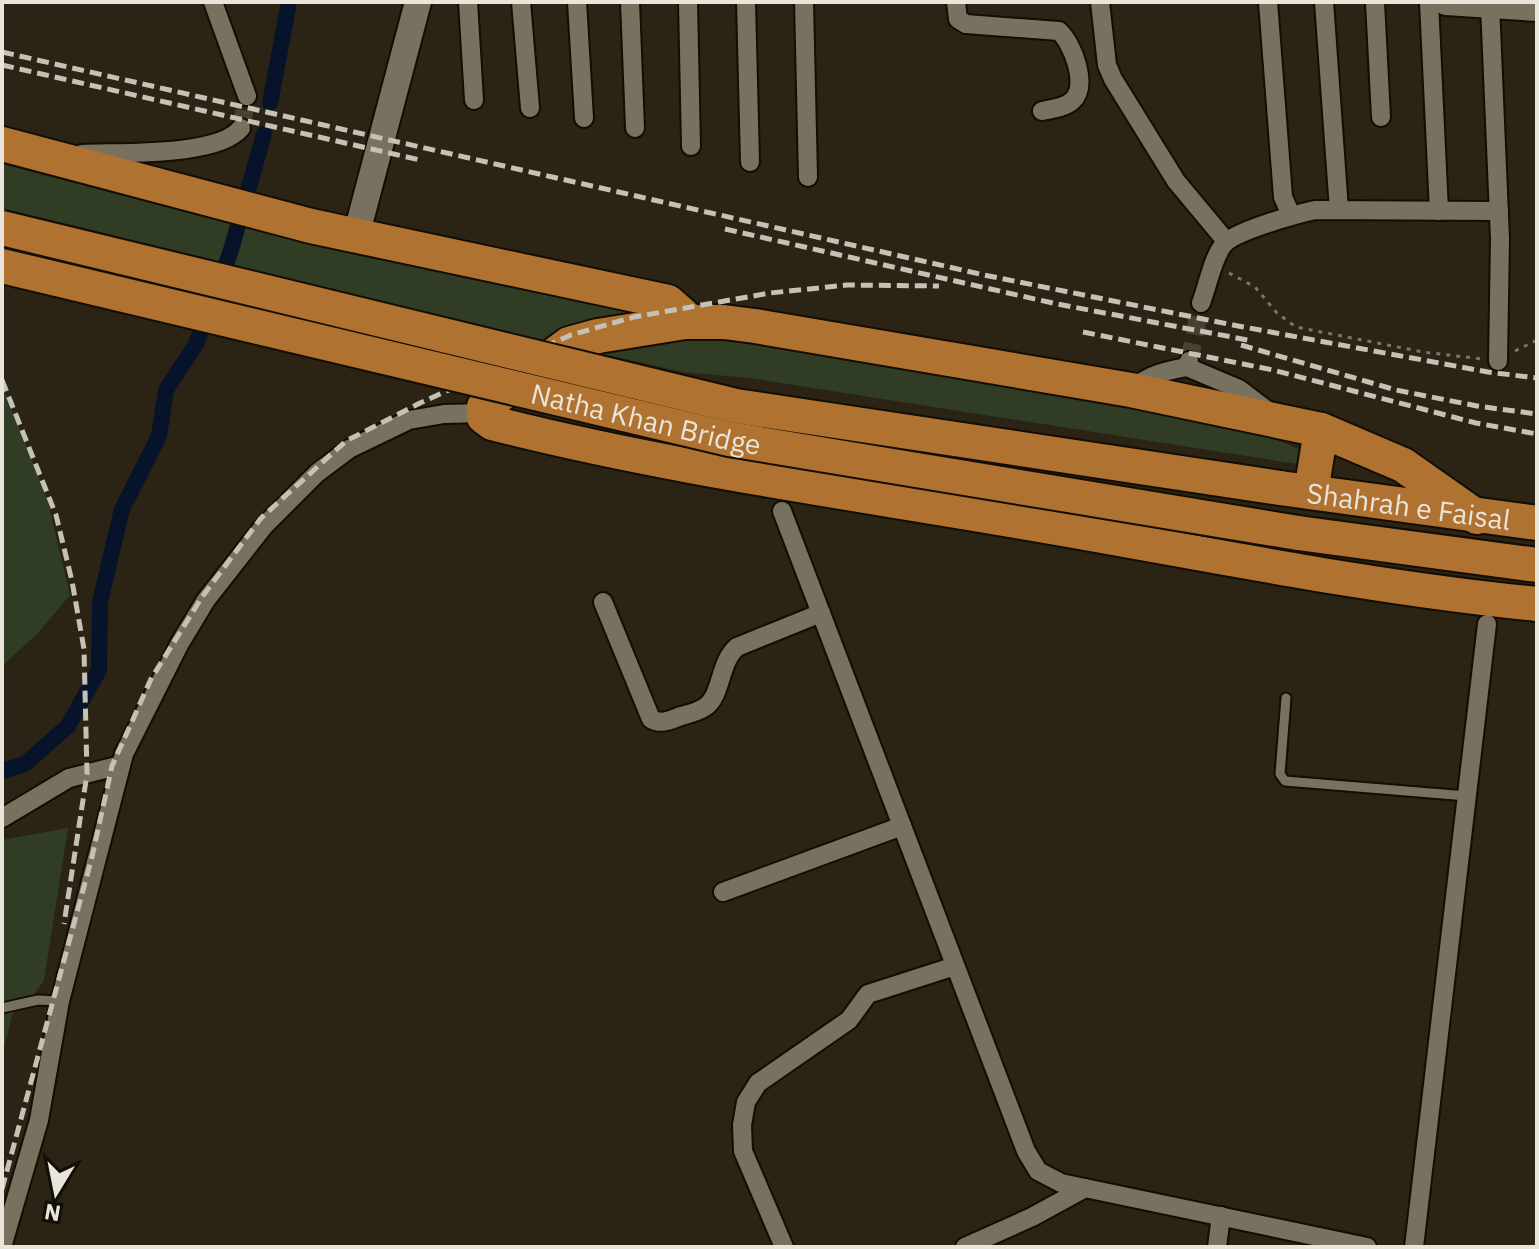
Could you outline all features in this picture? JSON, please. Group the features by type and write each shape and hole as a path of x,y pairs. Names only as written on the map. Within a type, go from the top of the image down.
{"highway":[{"path":"2,144 356,236 668,302 684,316 685,322"},
{"name":"Natha Khan Bridge","path":"2,228 736,406 1295,490"},
{"name":"Natha Khan Bridge","path":"2,266 729,439 1298,533 1537,565"},
{"path":"1477,517 1403,465 1321,430 1279,419 1131,390 724,322 685,322 598,336 569,344 484,407 483,413 492,423 615,451 1369,582 1463,597 1537,604"},
{"path":"1295,490 1321,430"},
{"name":"Shahrah e Faisal","path":"1295,490 1537,523"},
{"path":"1369,582 1371,543"}],"street":[{"path":"213,2 247,96"},
{"path":"356,236 418,2"},
{"path":"468,2 474,100"},
{"path":"521,2 530,108"},
{"path":"577,2 584,118"},
{"path":"630,2 635,128"},
{"path":"688,2 691,146"},
{"path":"746,2 750,162"},
{"path":"804,2 808,177"},
{"path":"956,2 958,19 966,24 1059,31 1066,37 1079,80 1077,95 1069,104 1042,111"},
{"path":"1100,2 1107,65 1113,79 1176,181 1226,241"},
{"path":"1268,2 1283,197 1291,215"},
{"path":"1324,2 1339,210"},
{"path":"1375,2 1381,117"},
{"path":"1429,2 1439,211"},
{"path":"1446,2 1537,8"},
{"path":"1498,361 1503,4"},
{"path":"51,156 197,149 235,136 241,128"},
{"path":"1201,303 1226,241 1291,215 1315,210 1499,211"},
{"path":"1131,390 1144,378 1188,364 1239,389 1279,419"},
{"path":"2,1247 39,1120 60,1001 124,754 180,643 206,600 264,526 317,473 349,449 409,420 444,414 483,413"},
{"path":"782,511 1026,1151 1038,1171 1061,1183 1367,1247"},
{"path":"603,602 651,719 656,722 705,707 712,700 729,654 737,647 821,613"},
{"path":"1414,1247 1487,624"},
{"path":"2,818 69,778 124,754"},
{"path":"723,892 902,826"},
{"path":"784,1247 743,1151 742,1125 746,1102 758,1083 849,1020 868,994 955,966"},
{"path":"965,1247 1032,1217 1085,1188"},
{"path":"1217,1247 1221,1216"}],"lane":[{"path":"1286,698 1280,774 1285,781 1467,796"},
{"path":"2,1008 38,1000 60,1001"}],"path":[{"path":"1214,268 1235,274 1255,287 1277,313 1296,327 1423,352 1498,361 1537,340"}],"green space":[{"path":"2,157 1257,431 1303,451 1304,465 749,378 683,372 522,336 2,208"},
{"path":"2,385 47,498 70,595 38,633 2,666"},
{"path":"68,828 44,980 34,995 12,1015 2,1056 2,840"}],"waterway":[{"path":"270,103 289,2"},
{"path":"219,283 264,134"},
{"path":"2,771 25,764 68,726 99,670 100,602 122,509 159,436 166,390 196,344 208,312"}],"tunnel":[{"path":"241,128 247,96"},
{"path":"1189,361 1201,303"}],"railway":[{"path":"2,52 984,275 1238,326 1488,372 1537,378"},
{"path":"2,65 420,160"},
{"path":"725,229 1057,304 1253,341"},
{"path":"2,1189 92,857 112,766 151,679 202,597 261,518 346,441 420,403 571,335 634,317 770,293 847,285 939,286"},
{"path":"1083,332 1273,370 1476,423 1537,434"},
{"path":"1241,345 1396,390 1537,414"},
{"path":"2,380 56,515 84,649 87,774 64,924"}]}
